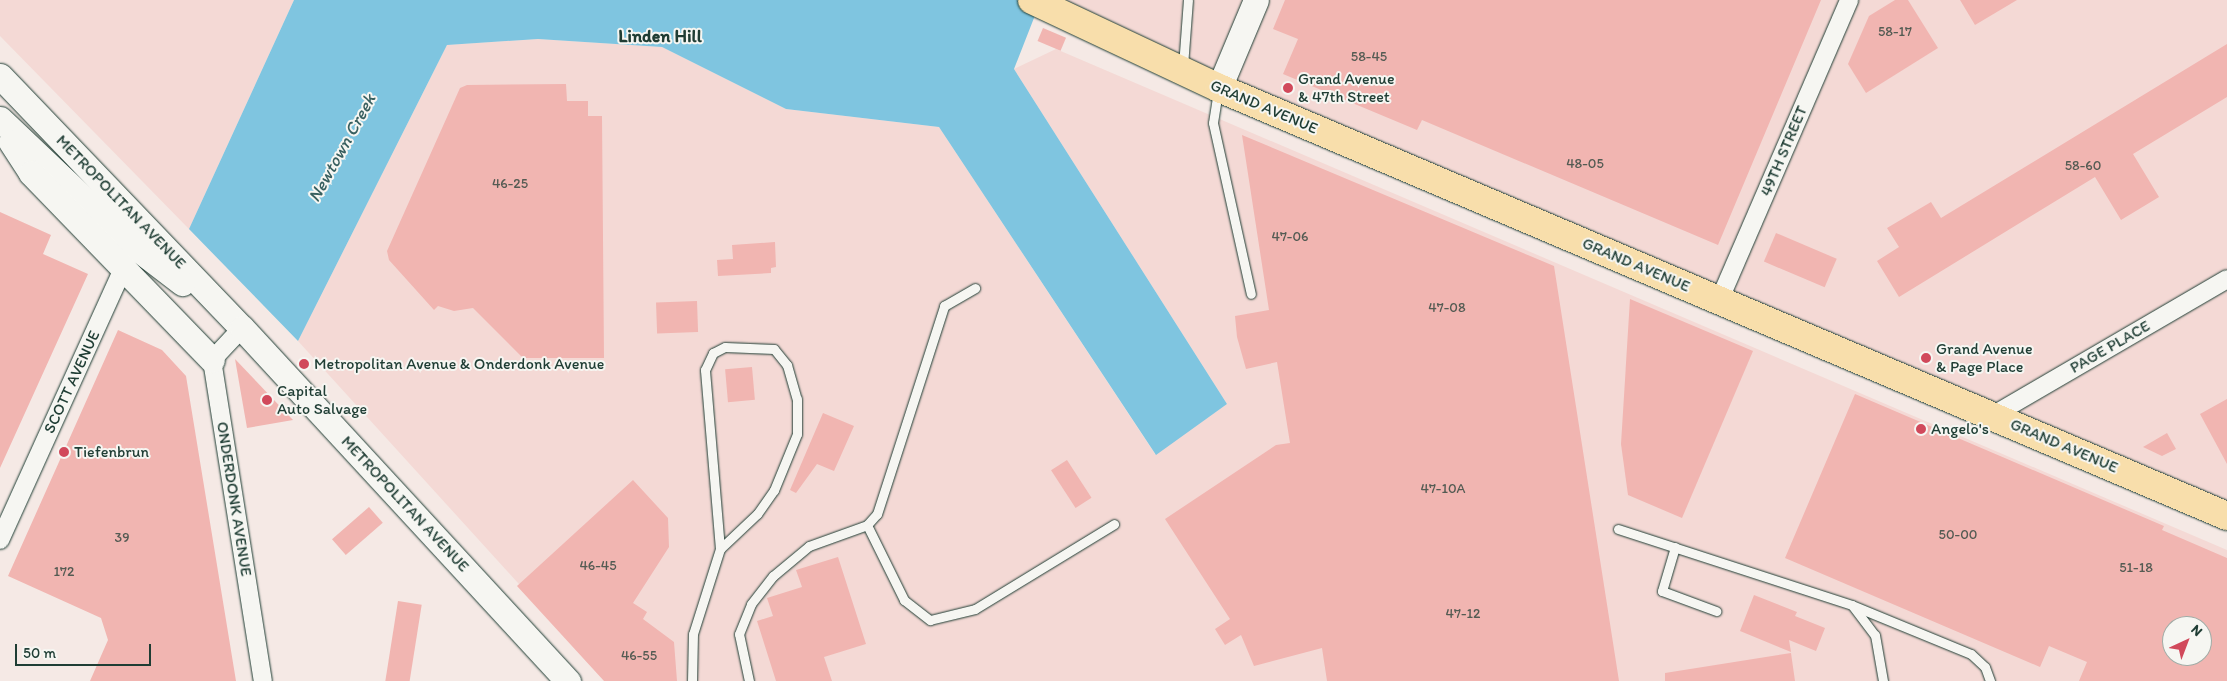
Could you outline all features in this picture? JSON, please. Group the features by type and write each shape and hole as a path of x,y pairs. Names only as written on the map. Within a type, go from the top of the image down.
{"main road":[{"path":"1219,88 1256,0"},
{"name":"GRAND AVENUE","path":"1040,4 1219,88 2227,516"},
{"name":"METROPOLITAN AVENUE","path":"0,76 138,235"},
{"name":"METROPOLITAN AVENUE","path":"0,119 138,235 242,328 568,681"},
{"path":"0,125 31,173 212,360"}],"street":[{"name":"49TH STREET","path":"1719,301 1849,0"},
{"name":"SCOTT AVENUE","path":"0,540 138,235"},
{"name":"PAGE PLACE","path":"1992,416 2227,279"},
{"path":"212,360 242,328"},
{"name":"ONDERDONK AVENUE","path":"212,360 263,681"}],"lane":[{"path":"1183,72 1188,0"},
{"path":"1219,88 1213,123 1251,294"},
{"path":"749,681 739,634 751,604 773,576 809,546 867,525 876,514 944,306 975,288"},
{"path":"692,681 693,634 720,549 705,370 713,353 725,347 774,349 787,365 797,399 797,434 774,490 757,514 720,549"},
{"path":"867,525 904,600 930,620 975,609 1114,524"},
{"path":"1618,529 1852,605 1971,654 1985,667 1990,681"},
{"path":"1675,547 1662,591 1716,611"},
{"path":"1852,605 1875,635 1884,681"}],"shaded area":[{"path":"0,0 294,0 189,229 0,36"},
{"path":"1051,0 2227,0 2227,516"},
{"path":"538,39 662,47 786,109 939,127 1155,454 1227,404 1014,69 1056,49 2227,550 2227,681 607,681 298,341 447,45"}],"water":[{"name":"Newtown Creek","path":"294,0 1041,0 1014,69 1227,404 1156,455 939,127 786,109 662,47 538,39 447,45 298,341 189,229"}],"building":[{"path":"1285,0 1821,0 1718,245 1422,120 1417,130 1283,74 1298,39 1273,29"},
{"path":"1895,0 1908,0 1938,48 1866,93 1848,64 1869,16"},
{"path":"1960,0 2017,0 1975,25"},
{"path":"1043,28 1066,38 1061,51 1038,41"},
{"path":"2227,44 2227,97 2133,154 2159,197 2121,220 2095,177 1899,297 1877,261 1899,247 1887,228 1931,202 1941,218"},
{"path":"566,84 567,101 588,101 588,116 602,116 604,358 523,358 473,308 454,311 438,306 434,310 389,260 387,251 460,88 467,85"},
{"path":"1242,135 1554,266 1619,681 1327,681 1322,648 1254,666 1241,635 1225,645 1215,629 1230,619 1165,519 1276,445 1290,443 1277,362 1246,369 1237,337 1235,316 1269,310"},
{"path":"0,212 51,235 43,254 88,274 0,468"},
{"path":"1776,233 1837,259 1825,287 1764,262"},
{"path":"775,242 776,267 771,268 771,273 718,276 717,260 733,259 732,245"},
{"path":"1630,299 1753,351 1682,518 1628,495 1621,444"},
{"path":"697,301 698,332 657,333 656,302"},
{"path":"118,330 162,350 186,376 236,681 90,681 108,640 101,618 8,576"},
{"path":"235,359 293,420 247,428"},
{"path":"752,367 755,400 728,402 725,369"},
{"path":"1855,394 2164,526 2162,530 2227,558 2227,681 2079,681 2087,662 2049,646 2040,667 1785,558"},
{"path":"2227,399 2227,464 2200,414"},
{"path":"823,413 854,426 834,471 817,464 796,493 790,490"},
{"path":"2167,433 2176,449 2162,456 2143,447"},
{"path":"1067,460 1092,498 1076,508 1051,470"},
{"path":"633,480 668,518 669,547 633,603 647,612 643,619 674,642 677,681 604,681 517,586"},
{"path":"369,507 383,523 346,555 332,539"},
{"path":"838,557 866,644 824,657 832,681 776,681 757,621 773,616 767,598 802,587 796,570"},
{"path":"1754,595 1797,612 1795,616 1825,628 1816,651 1789,640 1791,652 1740,631"},
{"path":"398,601 422,605 410,681 385,681"},
{"path":"1791,653 1795,681 1665,681 1665,673"}],"place":[{"name":"Grand Avenue & 47th Street","path":"1288,88"},
{"name":"Grand Avenue & Page Place","path":"1926,358"},
{"name":"Metropolitan Avenue & Onderdonk Avenue","path":"304,364"},
{"name":"Capital Auto Salvage","path":"267,400"},
{"name":"Angelo's","path":"1921,429"},
{"name":"Tiefenbrun","path":"64,452"}],"district":[{"name":"Linden Hill","path":"660,36"}]}
